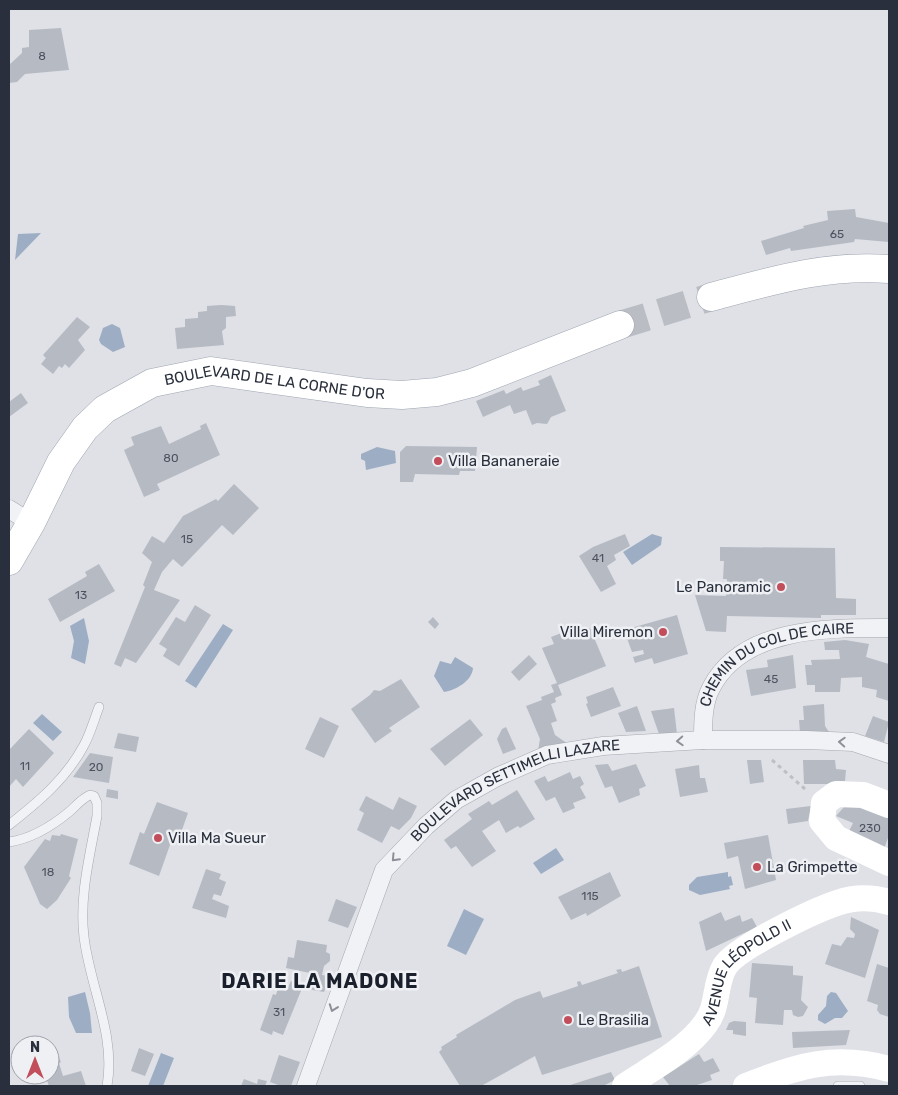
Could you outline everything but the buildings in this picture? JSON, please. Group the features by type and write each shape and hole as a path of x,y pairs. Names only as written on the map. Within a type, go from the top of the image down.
{"main road":[{"path":"711,297 828,269 863,267 889,269"},
{"name":"BOULEVARD DE LA CORNE D'OR","path":"9,561 31,524 61,462 85,428 105,409 152,383 211,371 367,393 402,395 437,392 472,383 620,325"}],"street":[{"path":"9,509 31,524"},
{"name":"CHEMIN DU COL DE CAIRE","path":"703,740 703,715 710,688 727,667 747,650 787,635 833,628 889,628"},
{"name":"BOULEVARD SETTIMELLI LAZARE","path":"306,1086 384,870 426,826 456,800 497,777 547,755 603,746 703,740 807,740 853,742 889,754"},
{"path":"889,805 863,795 836,794 824,803 822,821 836,838 889,862"},
{"name":"AVENUE LÉOPOLD II","path":"625,1086 690,1041 707,1023 716,1003 718,980 726,964 750,944 837,903 870,897 889,902"},
{"path":"746,1086 780,1077 813,1063 845,1062 889,1069"}],"lane":[{"path":"9,825 44,798 70,768 84,745 98,707"},
{"path":"9,842 29,838 68,813 84,798 90,795 94,796 97,803 97,816 83,902 84,936 105,1028 110,1066 107,1086"},
{"path":"838,1086 860,1086"}],"path":[{"path":"772,760 810,792"}],"water":[{"path":"41,233 15,260 18,234"},
{"path":"112,324 120,328 125,347 113,352 101,344 99,340 103,328"},
{"path":"377,447 395,451 396,463 366,470 365,461 361,459 361,454"},
{"path":"652,534 662,537 661,545 632,565 623,552"},
{"path":"84,618 89,641 85,664 71,658 74,641 70,626"},
{"path":"223,624 233,630 196,688 185,681"},
{"path":"455,657 473,668 472,673 463,684 444,692 434,676 440,661 451,664"},
{"path":"42,714 62,732 53,741 33,723"},
{"path":"556,848 564,860 541,874 533,863"},
{"path":"728,872 728,877 731,876 733,885 729,886 730,889 700,895 689,890 689,885 697,877"},
{"path":"464,909 484,919 466,955 447,946"},
{"path":"85,992 92,1033 76,1033 69,1017 68,997"},
{"path":"831,992 836,993 848,1011 842,1018 835,1018 825,1024 818,1020 818,1015 826,1006 827,996"},
{"path":"161,1053 174,1058 163,1086 148,1086"}],"tunnel":[{"path":"620,325 711,297"}],"place":[{"name":"Villa Bananeraie","path":"438,461"},
{"name":"Le Panoramic","path":"781,587"},
{"name":"Villa Miremon","path":"663,632"},
{"name":"Villa Ma Sueur","path":"158,838"},
{"name":"La Grimpette","path":"757,867"},
{"name":"Le Brasilia","path":"568,1020"}],"district":[{"name":"DARIE LA MADONE","path":"320,981"}]}
